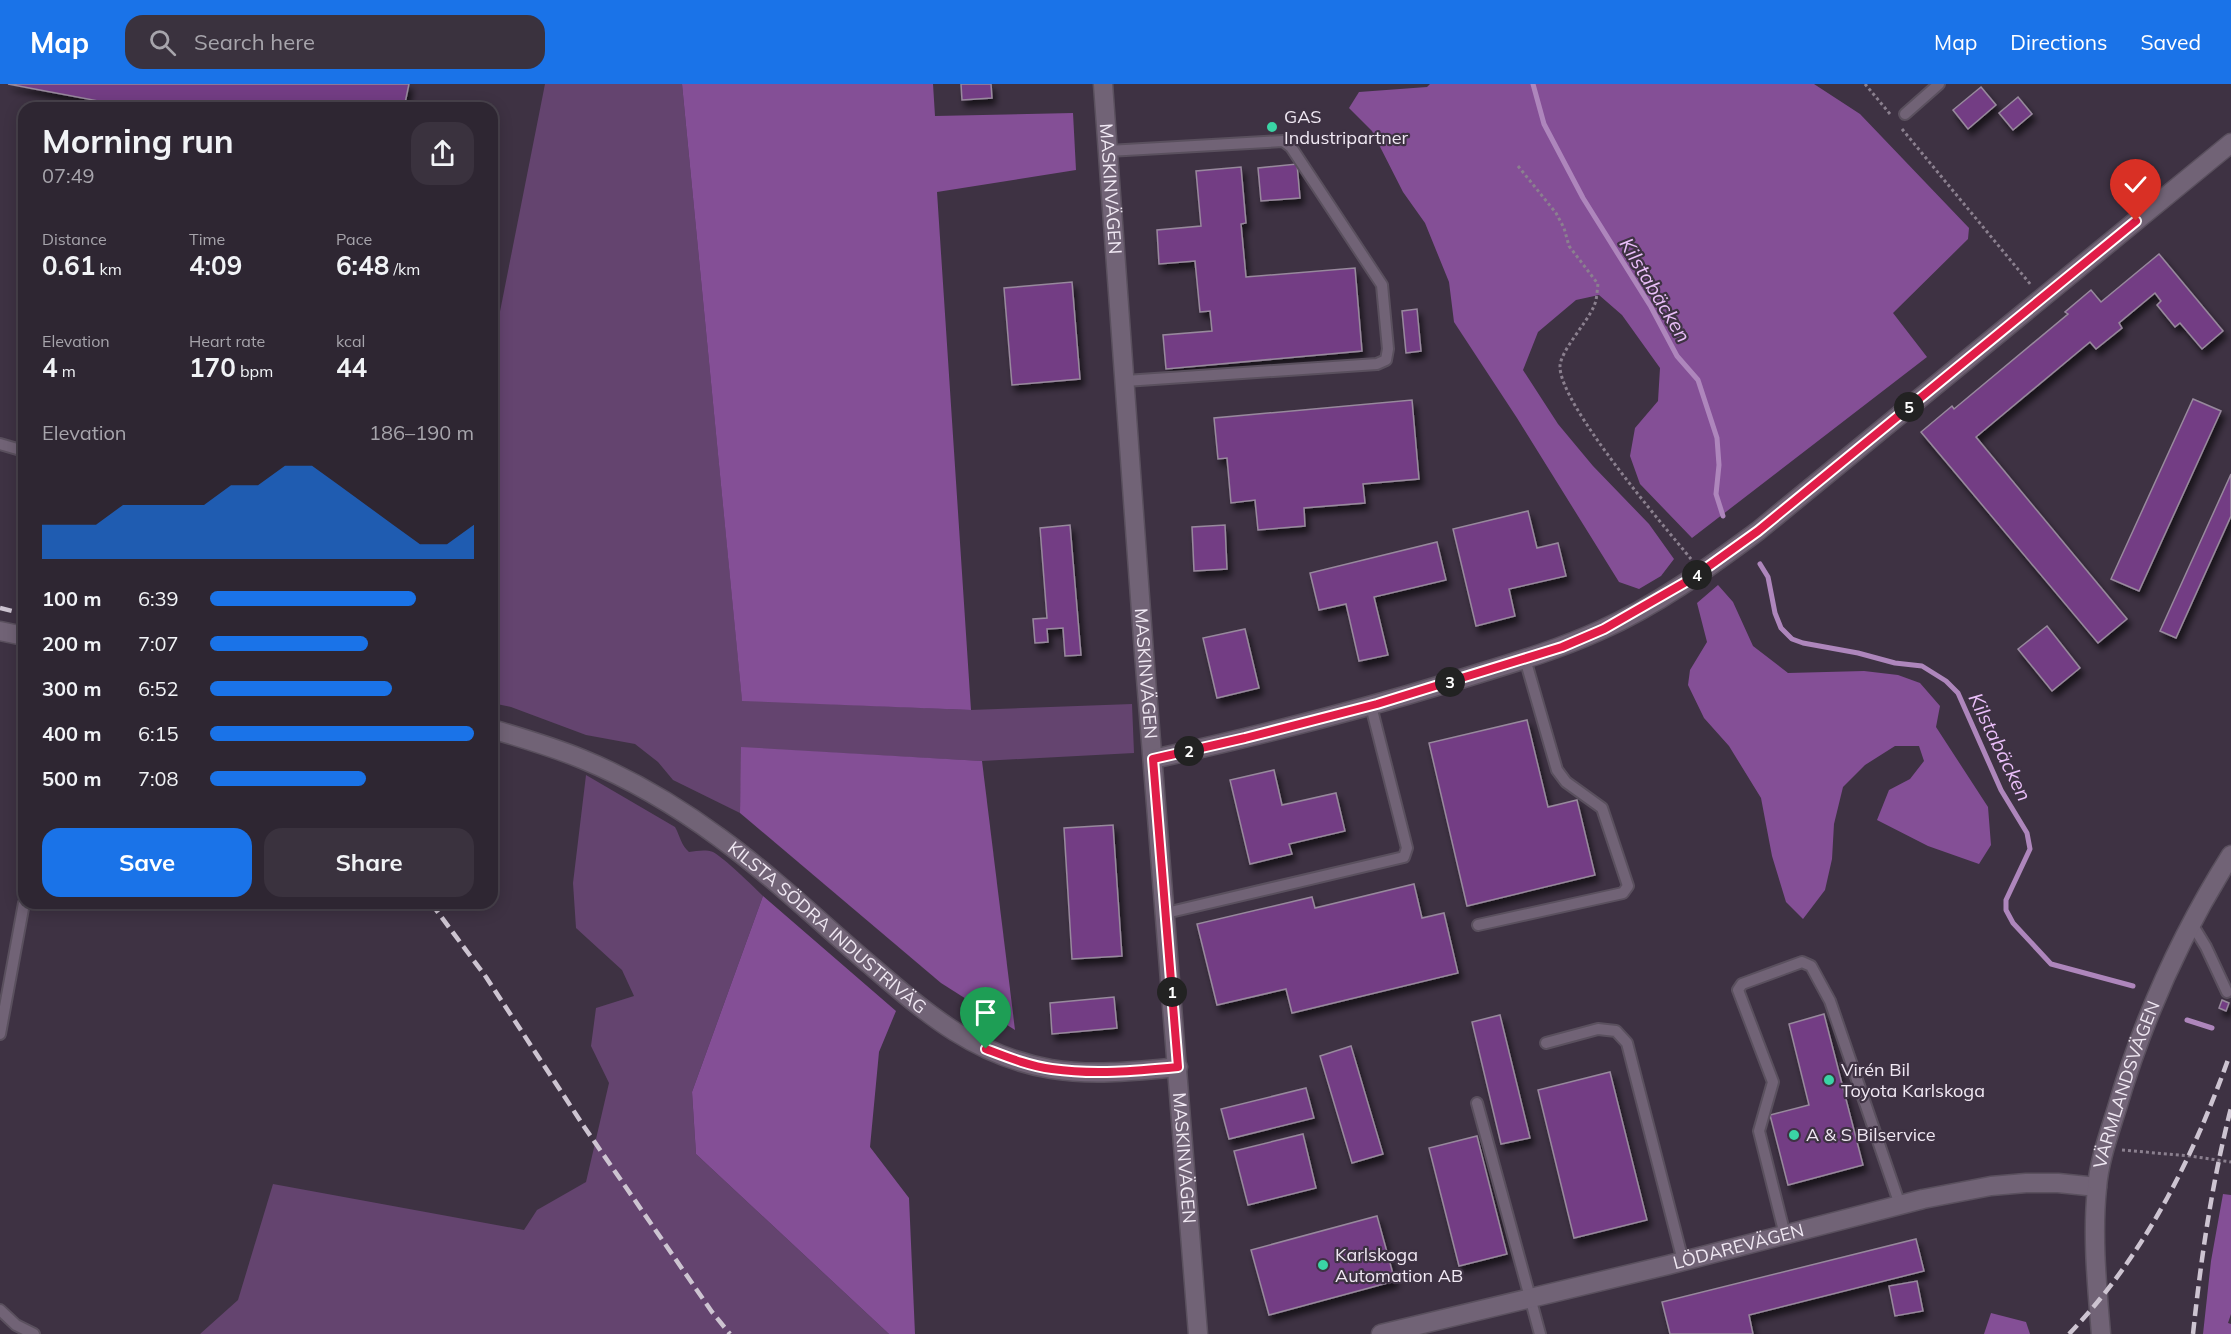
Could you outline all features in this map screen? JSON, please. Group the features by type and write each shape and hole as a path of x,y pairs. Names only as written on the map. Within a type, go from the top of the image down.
{"street":[{"name":"MASKINVÄGEN","path":"1103,84 1198,1334"},
{"path":"1153,759 1371,706 1525,659 1562,647 1604,629 1656,600 1701,572 1758,531 2231,143"},
{"path":"0,631 18,635"},
{"name":"KILSTA SÖDRA INDUSTRIVÄG","path":"498,731 583,759 658,796 720,838 912,1001 951,1031 986,1049 1051,1069 1117,1072 1178,1067"},
{"name":"VÄRMLANDSVÄGEN","path":"2101,1334 2095,1237 2097,1187 2105,1148 2126,1078 2164,977 2231,855"},
{"name":"LÖDAREVÄGEN","path":"1381,1334 1683,1261 1900,1205 1979,1188 2058,1183 2097,1187"}],"lane":[{"path":"1905,114 1939,84"},
{"path":"1108,151 1283,141 1292,147 1382,285 1388,349 1386,360 1377,364 1125,381"},
{"path":"0,444 18,449"},
{"path":"1478,925 1623,893 1628,886 1602,808 1566,782 1557,770 1525,659"},
{"path":"1166,913 1404,857 1407,848 1371,706"},
{"path":"0,1034 23,909"},
{"path":"2192,924 2206,947 2227,992"},
{"path":"1785,1235 1759,1131 1773,1083 1738,990 1742,984 1802,962 1811,966 1830,1001 1900,1205"},
{"path":"1546,1044 1598,1029 1616,1031 1627,1043 1683,1261"},
{"path":"1477,1103 1540,1334"},
{"path":"0,1310 16,1325 34,1334"}],"path":[{"path":"1865,84 2042,298"},
{"path":"1518,166 1557,213 1569,246 1598,284 1595,304 1569,345 1560,365 1563,384 1624,477 1701,572"},
{"path":"2105,1148 2190,1155 2231,1162"}],"shaded area":[{"path":"545,84 682,84 742,700 970,710 1132,704 1134,753 982,761 742,748 740,813 673,780 658,762 635,744 586,735 498,704 498,322"},
{"path":"682,84 933,84 935,116 1073,113 1076,170 937,192 971,710 742,701"},
{"path":"1430,84 1814,84 1860,114 1969,228 1968,239 1893,313 1927,357 1692,538 1640,484 1630,456 1635,428 1658,401 1660,368 1622,315 1599,295 1576,300 1538,332 1523,370 1558,424 1593,466 1649,524 1674,559 1661,576 1639,589 1619,582 1454,322 1449,282 1425,223 1403,192 1372,131 1349,108 1359,92 1427,87"},
{"path":"1718,585 1733,602 1753,646 1788,673 1864,671 1898,675 1920,683 1940,706 1936,727 1988,807 1991,845 1979,864 1928,846 1877,820 1889,790 1910,779 1924,761 1919,746 1895,746 1865,765 1843,787 1834,824 1832,859 1825,890 1803,919 1786,902 1772,856 1761,798 1729,746 1704,718 1688,685 1690,670 1707,642 1697,603"},
{"path":"741,747 982,761 1015,1030 941,983 740,813"},
{"path":"586,775 675,827 689,852 701,850 718,855 763,896 692,1092 696,1154 889,1334 200,1334 238,1300 273,1184 524,1230 537,1210 586,1182 609,1083 591,1046 596,1008 634,996 622,970 576,928 573,883"},
{"path":"763,896 896,1011 879,1052 870,1147 909,1198 915,1334 889,1334 696,1154 692,1092"},
{"path":"2223,1194 2231,1195 2231,1314 2228,1323 2231,1324 2231,1334 2203,1334 2211,1261"},
{"path":"1991,1313 2026,1322 2030,1334 1984,1334"}],"building":[{"path":"8,84 409,84 405,102 104,102"},
{"path":"961,84 991,84 992,98 962,100"},
{"path":"1981,87 1996,105 1968,129 1953,110"},
{"path":"2018,97 2032,114 2013,130 1999,113"},
{"path":"1297,164 1300,198 1261,201 1258,168"},
{"path":"1241,167 1246,223 1241,224 1246,277 1355,268 1362,351 1166,369 1163,335 1212,331 1210,311 1200,312 1195,261 1159,264 1157,230 1201,226 1196,171"},
{"path":"2159,254 2223,331 2202,349 2180,323 2175,327 2157,305 2161,301 2155,293 2119,323 2122,328 2096,349 2090,342 1976,437 2127,619 2098,643 1921,432 1952,406 1954,409 2068,314 2065,312 2091,290 2101,302"},
{"path":"1072,282 1080,379 1012,385 1004,288"},
{"path":"1417,309 1421,351 1406,353 1402,311"},
{"path":"2193,399 2221,411 2139,591 2111,579"},
{"path":"1412,400 1419,479 1363,484 1365,503 1304,508 1305,526 1258,530 1255,500 1231,503 1227,458 1218,459 1214,418"},
{"path":"2231,474 2231,516 2176,638 2160,631"},
{"path":"1528,511 1537,548 1558,543 1566,576 1509,589 1515,616 1476,626 1453,529"},
{"path":"1070,525 1081,655 1065,656 1063,628 1047,629 1048,642 1035,643 1033,619 1047,618 1040,528"},
{"path":"1225,525 1227,569 1194,571 1192,527"},
{"path":"1437,542 1446,580 1374,597 1388,655 1359,661 1346,604 1319,610 1310,573"},
{"path":"2047,626 2080,668 2052,691 2018,649"},
{"path":"1245,629 1259,688 1217,698 1203,638"},
{"path":"1527,720 1548,807 1577,800 1595,875 1467,906 1429,743"},
{"path":"1274,770 1282,805 1336,793 1345,831 1289,844 1292,854 1250,864 1230,780"},
{"path":"1113,825 1122,956 1072,959 1064,828"},
{"path":"1414,884 1422,918 1444,913 1458,973 1292,1013 1286,989 1217,1005 1197,924 1312,897 1315,908"},
{"path":"1114,997 1117,1028 1052,1034 1050,1003"},
{"path":"2222,1000 2229,1003 2226,1011 2219,1008"},
{"path":"1824,1014 1863,1165 1788,1185 1770,1115 1809,1105 1789,1024"},
{"path":"1500,1015 1530,1138 1501,1144 1472,1022"},
{"path":"1351,1046 1383,1154 1352,1163 1320,1056"},
{"path":"1610,1072 1647,1220 1574,1238 1538,1090"},
{"path":"1306,1088 1314,1118 1229,1139 1221,1109"},
{"path":"1303,1134 1316,1188 1248,1205 1234,1151"},
{"path":"1477,1136 1507,1254 1459,1266 1429,1148"},
{"name":"Karlskoga Automation AB","path":"1377,1216 1395,1281 1269,1315 1251,1250"},
{"path":"1916,1239 1924,1271 1749,1315 1753,1334 1670,1334 1662,1302"},
{"path":"1917,1281 1923,1311 1895,1316 1889,1286"}],"waterway":[{"name":"Kilstabäcken","path":"1533,84 1544,124 1583,198 1651,307 1677,356 1698,380 1717,438 1719,465 1716,494 1723,516"},
{"name":"Kilstabäcken","path":"1760,564 1768,577 1775,613 1781,628 1792,639 1895,663 1922,666 1946,681 1958,693 2001,790 2027,833 2030,849 2006,900 2006,910 2013,923 2051,964 2133,986"},
{"name":"Kilstabäcken","path":"2187,1020 2212,1028"}],"railway":[{"path":"0,608 18,612"},
{"path":"435,909 486,977 585,1128 712,1312 730,1334"},
{"path":"2069,1334 2121,1272 2164,1204 2200,1132 2229,1057"},
{"path":"2193,1334 2208,1220 2231,1108"}],"place":[{"name":"GAS Industripartner","path":"1272,127"},
{"name":"Virén Bil Toyota Karlskoga","path":"1829,1080"},
{"name":"A & S Bilservice","path":"1794,1135"},
{"name":"Karlskoga Automation AB","path":"1323,1265"}],"route":[{"path":"986,1049 1051,1069 1117,1072 1178,1067 1153,759 1377,704 1508,665 1562,647 1604,629 1691,579 1758,531 2136,221"}]}
